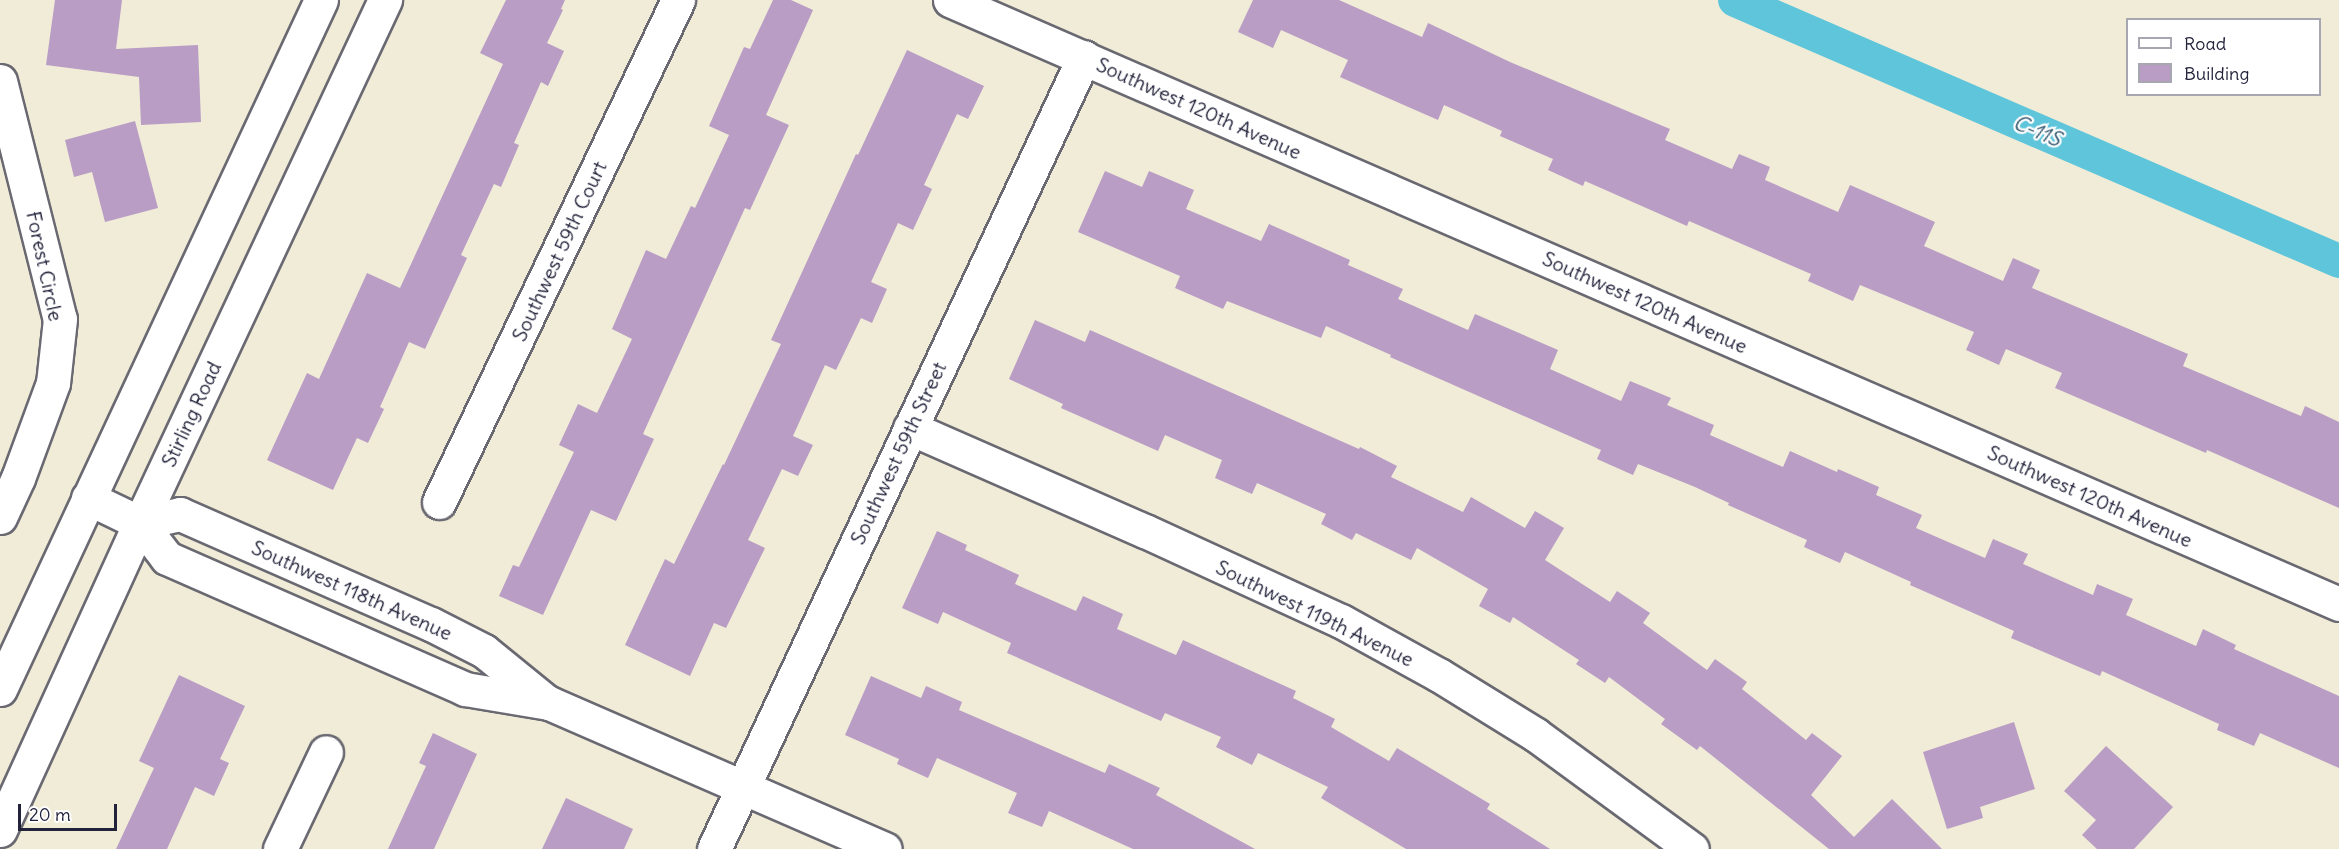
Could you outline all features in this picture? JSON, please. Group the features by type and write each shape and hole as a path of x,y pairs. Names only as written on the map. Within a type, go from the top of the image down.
{"street":[{"path":"0,689 321,0"},
{"name":"Stirling Road","path":"0,830 140,523 385,0"},
{"name":"Southwest 59th Court","path":"439,502 678,0"},
{"name":"Southwest 120th Avenue","path":"950,0 2339,604"},
{"name":"Southwest 59th Street","path":"714,849 1084,57"},
{"name":"Forest Circle","path":"0,81 60,320 53,383 18,478 0,517"},
{"name":"Southwest 119th Avenue","path":"910,428 1145,531 1341,621 1439,675 1536,735 1692,849"},
{"name":"Southwest 118th Avenue","path":"88,498 140,523 167,558 465,689 549,703 885,849"},
{"name":"Southwest 118th Avenue","path":"140,523 180,514 431,624 484,651 549,703"},
{"path":"280,849 326,752"}],"building":[{"path":"55,0 122,0 116,49 198,45 201,122 141,125 139,77 46,65"},
{"path":"506,0 565,0 561,9 563,10 547,43 564,51 548,86 541,82 514,143 519,145 501,187 494,184 461,255 467,258 425,349 409,342 380,407 384,409 368,443 357,438 333,490 267,460 307,373 319,379 367,273 400,288 503,64 480,53"},
{"path":"773,0 791,0 813,10 766,115 789,125 750,210 745,208 643,434 654,439 616,521 591,510 543,615 499,596 513,565 519,567 574,452 559,445 578,404 597,413 632,339 612,329 646,250 666,259 691,206 695,208 729,135 709,126 744,47 750,49"},
{"path":"1253,0 1339,0 1422,37 1428,23 1510,62 1670,129 1665,140 1732,169 1739,154 1770,167 1765,180 1838,212 1850,185 1935,222 1924,246 2003,281 2013,258 2040,270 2032,288 2188,354 2183,366 2301,416 2305,406 2339,422 2339,508 2207,450 2206,453 2055,388 2062,373 2006,349 1999,365 1966,350 1974,332 1860,285 1853,301 1808,281 1811,274 1689,221 1687,226 1585,181 1583,186 1548,170 1553,159 1500,136 1502,131 1444,105 1438,120 1340,77 1348,60 1281,30 1273,48 1238,32"},
{"path":"907,50 984,86 968,119 957,114 924,185 932,189 913,230 898,223 871,282 887,289 872,323 861,318 836,370 825,365 793,436 813,445 798,476 782,469 748,540 765,548 726,628 714,623 690,676 625,645 665,559 674,564 724,465 781,344 771,340 856,154 858,155"},
{"path":"135,121 158,208 105,222 92,172 74,177 65,140"},
{"path":"1105,171 1142,187 1149,171 1194,190 1186,209 1261,241 1269,224 1350,260 1348,265 1403,289 1398,299 1468,330 1475,314 1558,350 1550,369 1621,401 1630,381 1671,398 1667,405 1714,425 1710,435 1783,467 1790,451 1837,472 1838,469 1879,487 1876,495 1922,515 1916,528 1985,558 1993,539 2028,554 2023,564 2093,595 2097,584 2133,599 2126,615 2196,646 2203,629 2236,645 2234,649 2339,696 2339,768 2260,733 2254,746 2217,730 2219,724 2102,671 2100,676 2011,638 2014,631 1910,585 1911,582 1845,552 1840,563 1804,547 1807,540 1728,505 1729,503 1695,487 1638,464 1633,475 1597,459 1601,450 1390,357 1391,355 1326,326 1321,338 1227,301 1223,309 1175,288 1180,276 1078,232"},
{"path":"1035,320 1085,342 1090,330 1359,449 1360,447 1397,466 1391,477 1463,512 1471,497 1525,528 1535,511 1564,528 1545,560 1610,602 1617,591 1650,613 1643,623 1707,670 1715,659 1747,682 1742,689 1806,740 1812,733 1842,756 1811,795 1854,837 1892,799 1942,849 1829,849 1700,746 1697,750 1661,724 1665,719 1609,677 1605,683 1576,664 1579,660 1513,617 1510,623 1479,606 1488,589 1417,548 1411,560 1356,533 1352,540 1321,524 1326,514 1257,483 1252,494 1215,478 1222,460 1165,435 1158,451 1061,408 1063,404 1009,379"},
{"path":"937,531 967,545 965,550 1019,575 1015,584 1076,611 1083,596 1123,614 1117,629 1176,655 1183,640 1296,691 1293,698 1335,719 1331,727 1389,761 1397,748 1490,804 1487,809 1550,849 1406,849 1321,798 1328,787 1258,753 1252,765 1216,747 1221,737 1165,713 1161,721 1007,653 1011,643 943,612 938,624 902,608"},
{"path":"179,675 245,706 220,759 229,763 214,796 195,787 167,849 116,849 154,768 139,761"},
{"path":"871,676 921,698 926,686 962,702 959,710 1105,773 1109,764 1160,788 1156,795 1255,849 1133,849 1049,811 1042,827 1008,813 1017,793 937,758 928,778 897,764 899,759 845,735"},
{"path":"2014,722 2035,789 1980,807 1983,818 1947,829 1923,752"},
{"path":"433,733 477,754 434,849 388,849 426,766 419,763"},
{"path":"2106,746 2173,807 2134,849 2097,849 2082,835 2096,820 2064,791"},
{"path":"566,798 633,829 624,849 542,849"}],"waterway":[{"name":"C-11S","path":"1735,0 2339,261"}]}
